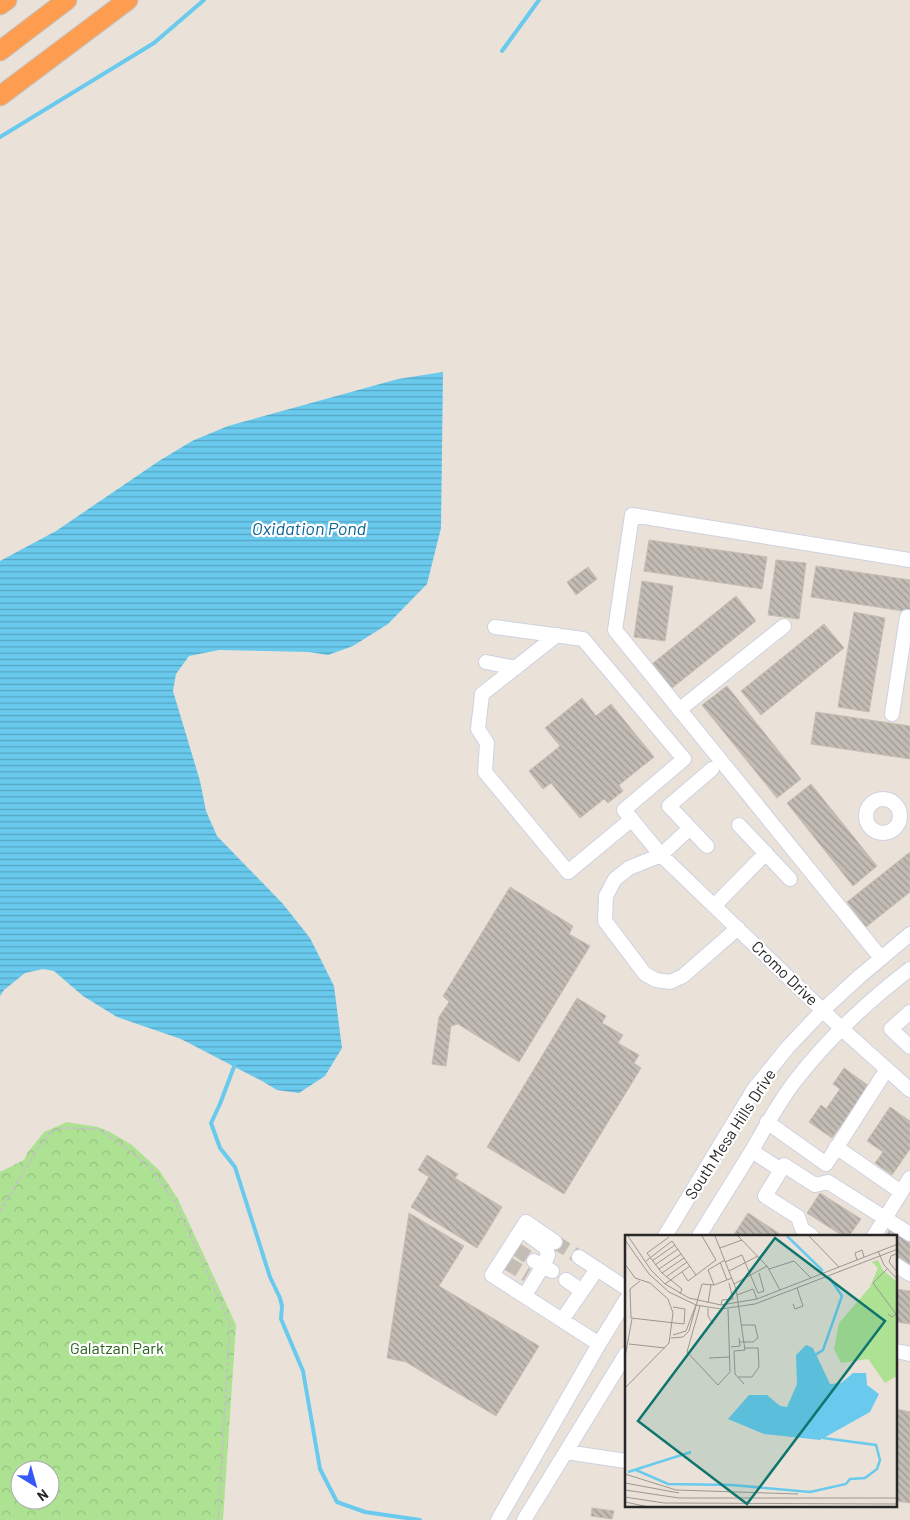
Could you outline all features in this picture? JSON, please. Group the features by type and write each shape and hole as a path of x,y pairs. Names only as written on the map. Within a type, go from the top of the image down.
{"highway":[{"path":"0,5 7,0"},
{"path":"0,51 66,0"},
{"path":"0,96 128,0"}],"street":[{"path":"881,958 615,630 632,515 910,560"},
{"path":"892,714 906,648 907,617"},
{"path":"496,626 557,635 583,639 684,759 624,810 632,819 568,872 485,772 487,743 478,729 482,694 557,635"},
{"path":"679,710 784,626"},
{"path":"486,662 516,668"},
{"path":"707,846 669,806 712,769"},
{"name":"Cromo Drive","path":"632,819 662,855 714,906 842,1029 910,1090"},
{"path":"739,825 790,879"},
{"path":"690,828 662,855 629,868 615,880 606,896 605,922 645,974 656,980 670,982 683,976 738,928"},
{"path":"714,906 766,853"},
{"name":"South Mesa Hills Drive","path":"666,1235 754,1090 788,1047 824,1010 910,934"},
{"name":"South Mesa Hills Drive","path":"700,1235 752,1151 767,1122 796,1081 842,1029 890,984 910,969"},
{"path":"910,1012 891,1029 910,1047"},
{"path":"767,1122 826,1164 887,1069"},
{"path":"836,1148 901,1192"},
{"path":"752,1151 781,1170"},
{"path":"811,1235 802,1229 798,1217 765,1196 784,1165 815,1185 828,1182 910,1234"},
{"path":"875,1235 910,1178"},
{"path":"523,1226 555,1242"},
{"path":"523,1226 514,1248 492,1275 599,1344"},
{"path":"523,1226 546,1248 548,1255 543,1266 531,1277 525,1295"},
{"path":"579,1257 625,1287"},
{"path":"898,1266 910,1274"},
{"path":"562,1320 597,1269"},
{"path":"566,1280 582,1290"},
{"path":"498,1520 625,1302"},
{"path":"524,1520 625,1356"},
{"path":"566,1452 625,1462"}],"path":[{"path":"0,1212 36,1151 51,1132 62,1128 98,1130 124,1146 151,1168 175,1202 230,1323 218,1520"}],"green space":[{"name":"Galatzan Park","path":"67,1122 98,1127 132,1145 159,1170 178,1199 236,1325 223,1520 0,1520 0,1172 24,1160 44,1132"}],"water":[{"name":"Oxidation Pond","path":"443,372 441,528 427,584 388,624 353,646 328,655 309,652 219,650 189,656 176,674 173,691 200,781 206,811 217,836 283,904 310,938 334,986 342,1048 325,1076 299,1093 277,1090 181,1039 117,1017 83,996 54,971 43,969 25,973 4,990 0,996 0,561 56,531 159,461 192,441 228,426 398,379"}],"building":[{"path":"649,540 767,557 762,589 644,571"},
{"path":"776,560 806,563 799,619 768,615"},
{"path":"816,566 910,580 910,612 811,597"},
{"path":"588,567 597,579 576,595 567,582"},
{"path":"642,581 673,586 665,641 634,637"},
{"path":"736,596 756,621 672,688 652,664"},
{"path":"854,612 885,618 869,712 838,707"},
{"path":"824,624 844,648 761,715 741,691"},
{"path":"727,686 801,779 777,798 702,705"},
{"path":"582,698 596,716 611,704 654,757 619,785 623,791 608,803 604,799 580,818 551,783 543,789 529,771 560,746 545,728"},
{"path":"816,712 910,726 910,759 811,744"},
{"path":"811,784 877,866 853,886 787,803"},
{"path":"910,852 910,892 866,927 847,902"},
{"path":"510,887 573,926 569,934 590,946 519,1062 458,1024 451,1026 446,1066 432,1064 439,1017 449,1002 443,996"},
{"path":"577,998 606,1016 602,1023 623,1035 618,1043 639,1055 634,1063 641,1068 564,1194 487,1147"},
{"path":"844,1068 869,1086 832,1138 809,1122 821,1105 826,1109 840,1089 833,1084"},
{"path":"890,1107 910,1121 910,1149 892,1175 875,1163 883,1152 867,1141"},
{"path":"427,1155 458,1174 455,1178 502,1207 477,1248 411,1207 429,1177 418,1170"},
{"path":"820,1193 861,1219 850,1235 841,1235 807,1213"},
{"path":"409,1213 464,1246 439,1286 539,1346 496,1416 406,1362 387,1358"},
{"path":"748,1213 780,1234 779,1235 734,1235"},
{"path":"890,1229 910,1243 910,1268 898,1259 898,1235 887,1235"},
{"path":"898,1289 910,1291 910,1324 898,1322"},
{"path":"898,1409 910,1412 910,1503 898,1501"},
{"path":"592,1508 614,1511 612,1519 591,1516"}],"waterway":[{"path":"0,137 154,43 204,0"},
{"path":"502,51 539,0"},
{"path":"235,1064 211,1123 220,1148 235,1167 270,1277 280,1298 282,1306 281,1319 303,1371 320,1469 337,1502 365,1512 420,1520"}],"tunnel":[{"path":"555,1242 579,1257"},
{"path":"516,1249 534,1261"},
{"path":"507,1263 527,1275"}]}
